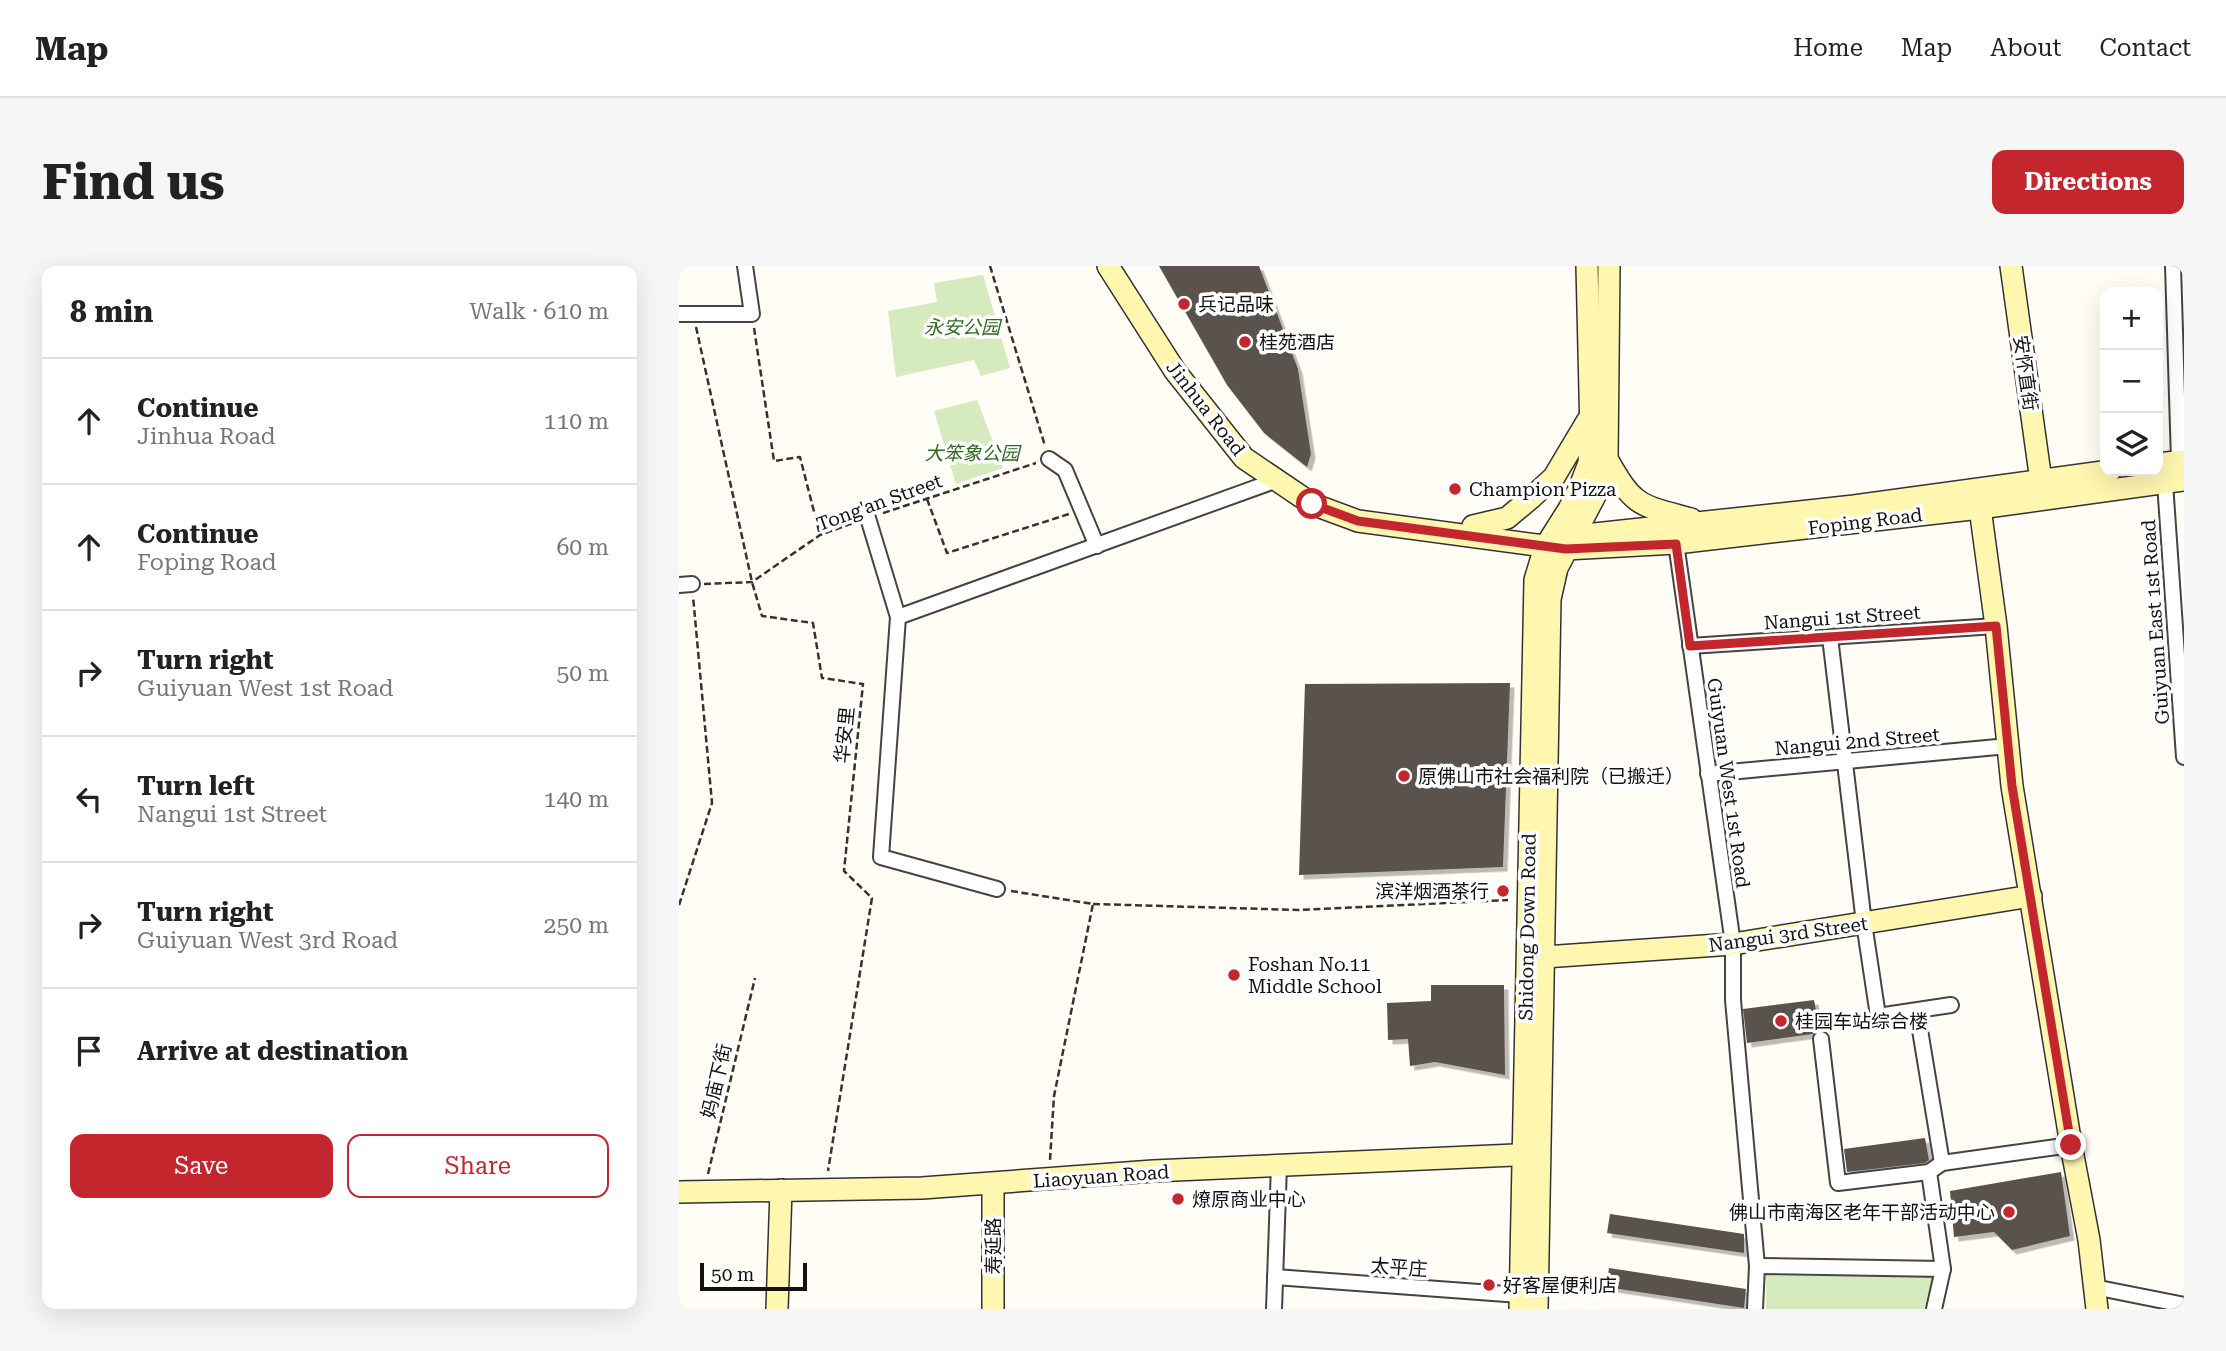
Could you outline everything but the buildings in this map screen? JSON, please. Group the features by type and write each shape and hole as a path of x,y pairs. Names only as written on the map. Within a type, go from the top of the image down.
{"main road":[{"name":"Jinhua Road","path":"1108,266 1175,371 1244,458 1312,504 1358,521 1559,542"},
{"name":"Jinhua Road","path":"1122,266 1222,417 1254,454 1309,493 1358,511 1473,526 1559,542"},
{"path":"1559,542 1569,509 1589,463 1591,435 1587,266"},
{"path":"1559,542 1599,488 1607,458 1609,266"},
{"name":"安怀直街","path":"2011,266 2041,481"},
{"path":"1473,526 1507,518 1554,477 1589,418"},
{"path":"1607,458 1634,499 1647,507 1703,522"},
{"name":"Foping Road","path":"1559,542 1676,544 1980,508 2174,470"},
{"name":"Foping Road","path":"1559,542 2100,472"},
{"path":"1980,508 1996,626 2012,786 2089,1240 2097,1309"},
{"name":"Shidong Down Road","path":"1520,1302 1544,957 1550,599 1559,542"},
{"name":"Shidong Down Road","path":"1537,1309 1532,1154 1534,598 1535,580 1559,542"},
{"name":"Nangui 3rd Street","path":"1544,957 1733,944 2031,897"},
{"name":"Liaoyuan Road","path":"679,1192 922,1188 1279,1165 1532,1154"},
{"name":"寿延路","path":"993,1184 993,1309"},
{"path":"777,1309 782,1190"}],"street":[{"path":"686,314 752,314 745,266"},
{"name":"Guiyuan East 1st Road","path":"2173,266 2174,470 2184,757"},
{"path":"1049,459 1065,470 1097,546"},
{"path":"898,617 1277,480"},
{"path":"868,518 898,617 881,857 997,889"},
{"name":"Guiyuan West 1st Road","path":"1676,544 1733,944 1733,1000 1757,1266 1755,1309"},
{"name":"Nangui 1st Street","path":"1690,646 1996,626"},
{"path":"1830,637 1864,923 1878,1016 1951,1005"},
{"name":"Nangui 2nd Street","path":"1708,774 2008,746"},
{"path":"1920,1030 1942,1164"},
{"path":"1821,1039 1837,1183 1929,1171 1942,1164 2071,1145"},
{"path":"1274,1309 1279,1165"},
{"path":"1929,1171 1943,1269 1934,1309"},
{"path":"1757,1266 1943,1269"},
{"name":"太平庄","path":"1275,1277 1520,1302"},
{"path":"2094,1287 2184,1305"}],"path":[{"path":"990,266 1049,459"},
{"name":"华安里","path":"686,314 762,615 813,623 822,678 863,684 844,871 872,898 825,1189"},
{"path":"752,314 774,461 800,457 820,536"},
{"name":"Tong'an Street","path":"752,582 820,536 1049,459"},
{"path":"927,499 947,553 1082,510"},
{"path":"679,905 712,803 686,584 752,582"},
{"path":"997,889 1093,904 1299,910 1508,900"},
{"path":"1048,1179 1054,1096 1093,904"},
{"name":"妈庙下街","path":"704,1191 755,978"}],"green space":[{"name":"永安公园","path":"983,275 1010,368 981,376 974,360 896,377 888,311 937,302 934,283"},
{"name":"大笨象公园","path":"977,400 1003,468 956,484 934,411"},
{"path":"1766,1275 1933,1277 1924,1309 1766,1309"}],"place":[{"name":"兵记品味","path":"1184,304"},
{"name":"桂苑酒店","path":"1245,342"},
{"name":"Champion Pizza","path":"1455,489"},
{"name":"原佛山市社会福利院（已搬迁）","path":"1404,776"},
{"name":"滨洋烟酒茶行","path":"1503,891"},
{"name":"Foshan No.11 Middle School","path":"1234,975"},
{"name":"桂园车站综合楼","path":"1781,1021"},
{"name":"燎原商业中心","path":"1178,1199"},
{"name":"佛山市南海区老年干部活动中心","path":"2009,1212"},
{"name":"好客屋便利店","path":"1489,1285"}],"route":[{"path":"1312,504 1358,521 1545,547 1566,549 1676,544 1690,646 1996,626 2012,786 2071,1145"}]}
